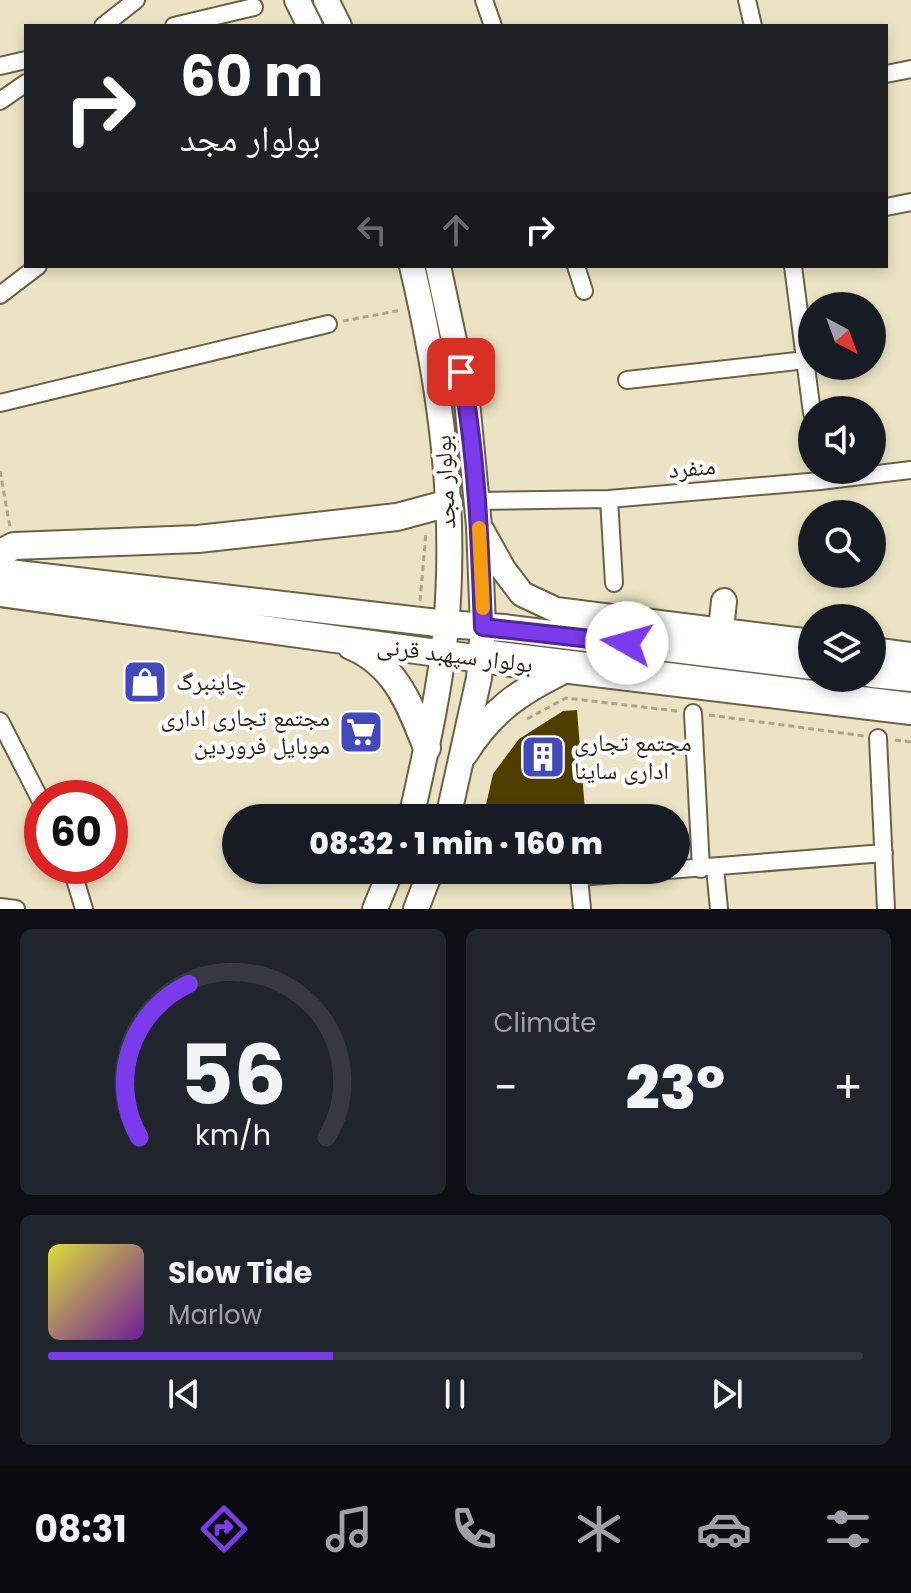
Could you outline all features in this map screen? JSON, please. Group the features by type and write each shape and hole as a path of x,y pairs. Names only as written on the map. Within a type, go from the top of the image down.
{"main road":[{"path":"297,0 309,24"},
{"path":"326,0 338,24"},
{"name":"بولوار مجد","path":"412,268 440,406 438,506 446,624 427,748 414,804"},
{"name":"بولوار مجد","path":"438,268 467,401 479,526 482,643 464,754 452,804"},
{"path":"7,550 198,539 397,517 438,506"},
{"path":"479,526 503,569 522,594 556,610 798,640"},
{"name":"بولوار سپهبد قرنی","path":"0,572 446,624 482,643 566,669 911,711"},
{"name":"بولوار سپهبد قرنی","path":"0,593 443,654 482,643 798,665"},
{"path":"721,630 724,601"},
{"path":"336,640 371,654 396,682 409,702 427,748"},
{"path":"886,660 911,655"},
{"path":"886,667 911,678"},
{"path":"464,754 480,728 512,699 566,669"},
{"path":"375,909 385,884"},
{"path":"416,909 426,884"}],"street":[{"path":"106,24 136,0"},
{"path":"484,0 492,24"},
{"path":"747,0 753,24"},
{"path":"182,24 254,7"},
{"path":"0,66 24,60"},
{"path":"888,74 911,69"},
{"path":"0,101 24,84"},
{"path":"888,207 911,202"},
{"path":"0,295 35,268"},
{"path":"577,268 584,291"},
{"path":"793,268 798,302"},
{"path":"0,403 328,324"},
{"path":"627,380 798,361"},
{"name":"منفرد","path":"886,472 911,470"},
{"name":"منفرد","path":"476,501 609,499 798,478"},
{"path":"609,499 614,583"},
{"path":"693,713 708,868 719,909"},
{"path":"0,721 30,780"},
{"path":"878,738 886,909"},
{"path":"582,909 579,877 884,853"},
{"path":"76,884 84,909"},
{"path":"0,907 16,909"}],"lane":[{"path":"482,643 911,697"}],"path":[{"path":"328,324 421,306"},
{"path":"0,471 7,550"},
{"path":"418,621 438,506"},
{"path":"527,719 566,698 911,742"}],"building":[{"name":"مجتمع تجاری اداری ساینا","path":"577,710 584,804 486,804 493,774 519,739 563,711"}],"slow traffic":[{"path":"479,528 483,608"}],"place":[{"name":"چاپنبرگ","path":"145,682"},
{"name":"مجتمع تجاری اداری موبایل فروردین","path":"361,732"},
{"name":"مجتمع تجاری اداری ساینا","path":"543,757"}],"route":[{"path":"461,372 467,401 479,526 483,627 627,643"}]}
